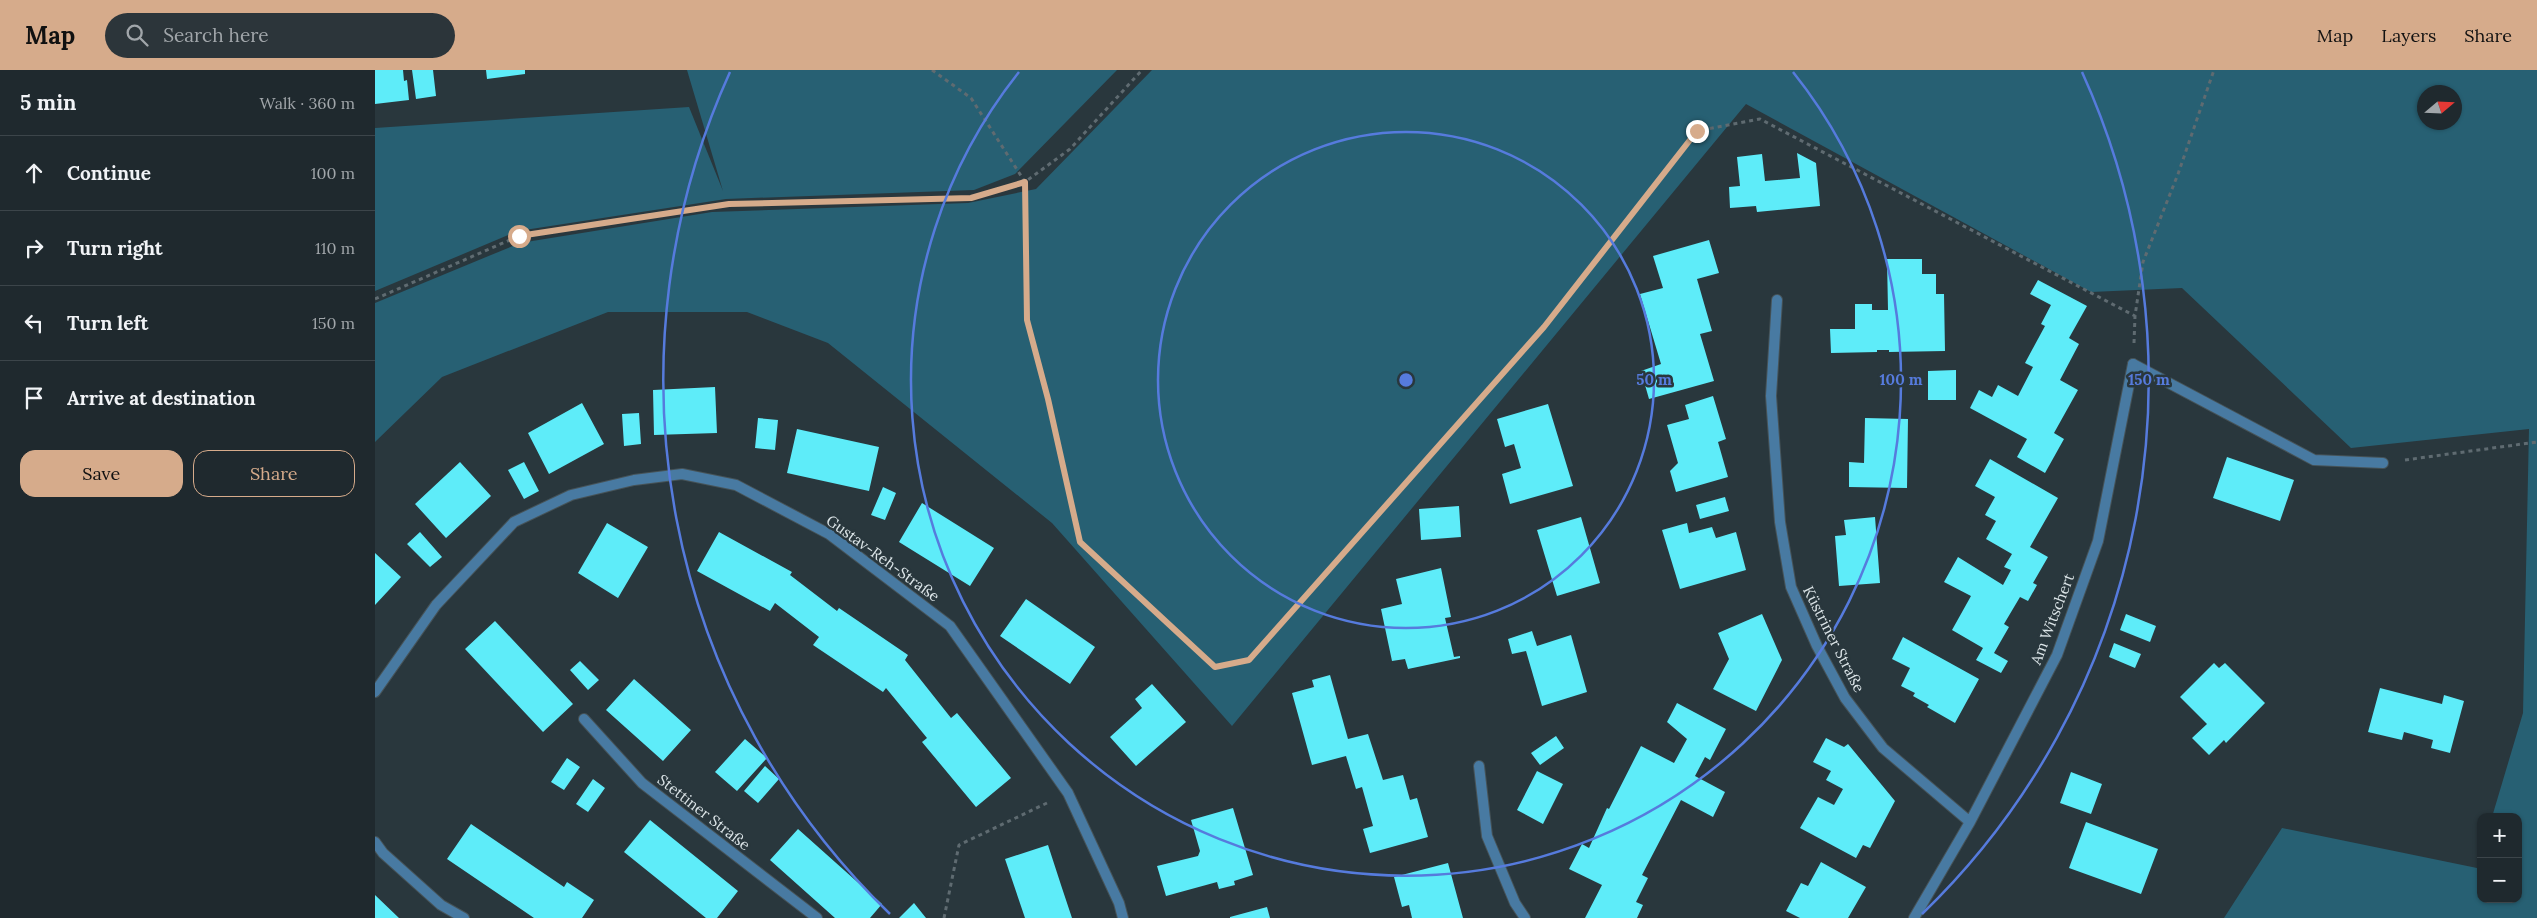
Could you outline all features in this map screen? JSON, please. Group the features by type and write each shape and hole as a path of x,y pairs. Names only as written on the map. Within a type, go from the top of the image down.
{"street":[{"name":"Küstriner Straße","path":"1777,300 1771,396 1779,522 1791,587 1817,646 1845,698 1883,748 1970,822"},
{"name":"Am Witschert","path":"1914,918 1970,822 2057,655 2097,541 2133,364"},
{"path":"2133,364 2314,460 2383,463"},
{"name":"Gustav-Reh-Straße","path":"375,692 435,605 514,522 571,495 633,480 682,474 736,485 829,534 950,626 1068,793 1119,903 1123,918"},
{"name":"Stettiner Straße","path":"584,719 642,783 817,918"},
{"path":"1479,766 1487,836 1515,903 1525,918"},
{"path":"375,842 383,852 441,904 464,918"}],"path":[{"path":"932,70 971,98 1025,182 1027,320 1048,399 1080,542 1215,667 1249,660 1544,327 1697,131 1760,119 2135,316"},
{"path":"375,299 519,236 729,204 971,198 1025,182 1070,149 1142,70"},
{"path":"2133,364 2135,316 2143,262 2214,70"},
{"path":"2383,463 2537,442"},
{"path":"944,918 959,845 1068,793"}],"shaded area":[{"path":"687,70 1117,70 1015,174 974,190 726,199 518,231 375,291 375,128 689,107 723,191"},
{"path":"1152,70 2537,70 2537,918 2224,918 2282,828 2477,868 2477,903 2522,903 2522,813 2493,813 2523,713 2529,429 2351,448 2182,288 2091,292 1746,104 1232,726 1052,523 828,343 747,312 608,312 442,377 375,442 375,303 520,243 712,212 968,203 1036,189"}],"building":[{"path":"375,70 403,70 404,81 407,80 409,100 375,104"},
{"path":"412,70 433,70 436,96 416,99"},
{"path":"486,70 525,70 525,74 487,79"},
{"path":"1797,153 1816,163 1820,206 1757,212 1756,206 1730,208 1729,187 1740,186 1737,157 1762,154 1765,181 1800,178"},
{"path":"1709,240 1719,273 1697,279 1712,331 1700,334 1714,381 1649,399 1641,371 1661,364 1640,294 1663,288 1653,256"},
{"path":"1887,259 1922,259 1922,274 1936,274 1936,294 1944,294 1945,351 1889,352 1889,350 1877,350 1877,352 1831,353 1830,329 1855,329 1855,304 1872,304 1872,310 1888,310"},
{"path":"2038,280 2087,306 2069,338 2079,344 2060,380 2078,390 2054,433 2064,439 2045,473 2017,457 2027,439 1970,408 1979,390 1992,397 1998,385 2018,396 2033,367 2025,363 2045,326 2041,324 2051,305 2030,294"},
{"path":"1956,370 1956,400 1928,400 1928,371"},
{"path":"715,387 717,433 654,435 653,390"},
{"path":"1713,396 1726,439 1718,442 1728,477 1676,492 1670,471 1678,463 1667,425 1689,419 1685,405"},
{"path":"582,403 604,444 549,474 528,433"},
{"path":"1548,404 1573,486 1510,504 1502,474 1521,468 1514,444 1505,447 1497,419"},
{"path":"639,413 641,444 624,446 622,414"},
{"path":"758,418 778,420 775,450 755,448"},
{"path":"1865,418 1908,419 1907,488 1849,487 1849,462 1864,463"},
{"path":"797,429 879,447 869,491 787,473"},
{"path":"2227,457 2294,480 2280,521 2213,498"},
{"path":"1990,459 2058,498 2030,547 2048,557 2033,583 2037,585 2028,601 2020,597 2004,624 2009,627 1994,653 2008,661 2001,673 1976,660 1983,648 1952,630 1971,596 1944,582 1958,557 2003,585 2011,570 2004,567 2012,554 1986,539 1996,521 1985,515 1995,497 1975,486"},
{"path":"460,462 491,496 446,538 415,504"},
{"path":"524,462 539,491 524,499 508,470"},
{"path":"883,487 896,493 885,520 871,515"},
{"path":"1725,497 1729,511 1700,519 1696,505"},
{"path":"922,503 994,548 970,586 899,542"},
{"path":"1459,506 1461,537 1421,540 1419,509"},
{"path":"1581,517 1600,583 1557,596 1537,530"},
{"path":"1875,517 1880,583 1839,586 1835,536 1846,535 1844,520"},
{"path":"607,523 648,547 618,598 578,573"},
{"path":"1687,523 1689,533 1712,527 1716,538 1736,532 1746,570 1680,589 1662,530"},
{"path":"420,532 442,557 430,567 407,544"},
{"path":"719,532 792,572 790,575 837,611 839,608 908,655 905,660 951,718 957,713 1011,778 976,807 922,742 927,738 886,688 883,692 813,645 819,637 775,603 770,611 697,571"},
{"path":"375,553 401,577 375,605"},
{"path":"1441,568 1451,617 1445,618 1454,657 1460,656 1460,658 1408,669 1405,659 1392,661 1381,609 1402,604 1396,579"},
{"path":"1026,599 1095,647 1070,684 1000,636"},
{"path":"1762,614 1782,660 1756,711 1713,689 1729,659 1718,633"},
{"path":"2126,614 2156,626 2150,642 2120,630"},
{"path":"495,621 573,704 543,732 465,649"},
{"path":"1532,631 1537,646 1571,635 1587,692 1542,706 1526,651 1512,654 1508,639"},
{"path":"1903,637 1979,679 1955,723 1927,707 1929,705 1913,696 1915,693 1901,686 1910,668 1892,659"},
{"path":"2114,643 2141,654 2135,668 2109,657"},
{"path":"580,661 599,680 588,690 570,670"},
{"path":"2214,663 2219,668 2225,663 2265,703 2226,743 2224,740 2209,755 2192,738 2207,724 2180,697"},
{"path":"1330,675 1348,739 1368,734 1383,780 1403,775 1410,800 1417,798 1428,837 1370,853 1363,829 1373,826 1362,787 1356,789 1346,756 1312,765 1292,693 1314,687 1312,680"},
{"path":"634,679 691,730 663,761 606,710"},
{"path":"1152,684 1186,722 1136,766 1110,737 1142,708 1135,699"},
{"path":"2380,688 2442,704 2444,695 2464,701 2450,753 2431,748 2433,740 2404,732 2402,740 2368,732"},
{"path":"1677,703 1726,729 1710,760 1705,757 1695,776 1725,792 1713,817 1681,800 1642,875 1648,878 1636,902 1643,905 1637,918 1585,918 1602,885 1569,869 1582,844 1589,848 1607,808 1609,809 1641,746 1674,763 1687,739 1667,722"},
{"path":"1556,736 1564,748 1540,765 1531,753"},
{"path":"1826,738 1844,747 1848,744 1895,801 1870,848 1863,845 1856,858 1800,828 1818,797 1834,805 1843,789 1826,780 1831,771 1813,762"},
{"path":"745,739 767,758 737,791 715,772"},
{"path":"567,758 580,767 564,790 551,782"},
{"path":"765,766 779,779 758,803 744,791"},
{"path":"1537,771 1563,784 1543,824 1517,810"},
{"path":"2071,772 2102,784 2091,814 2060,803"},
{"path":"593,779 605,788 588,812 576,804"},
{"path":"1233,808 1253,875 1234,881 1235,885 1219,889 1217,882 1166,896 1157,866 1198,856 1200,851 1191,820"},
{"path":"650,820 738,891 717,918 706,918 624,852"},
{"path":"2086,822 2158,849 2141,894 2069,868"},
{"path":"471,824 564,887 567,882 594,900 582,918 534,918 447,859"},
{"path":"798,829 882,904 870,918 835,918 770,860"},
{"path":"1048,845 1072,918 1025,918 1005,859"},
{"path":"1821,862 1866,887 1848,918 1800,918 1786,911 1801,883 1808,886"},
{"path":"1448,863 1463,918 1412,918 1409,905 1402,907 1394,877"},
{"path":"375,895 399,918 375,918"},
{"path":"914,903 926,918 899,918"},
{"path":"1267,907 1270,918 1230,918 1230,917"}],"route":[{"path":"519,236 729,204 971,198 1025,182 1027,320 1048,399 1080,542 1215,667 1249,660 1544,327 1697,131"}]}
